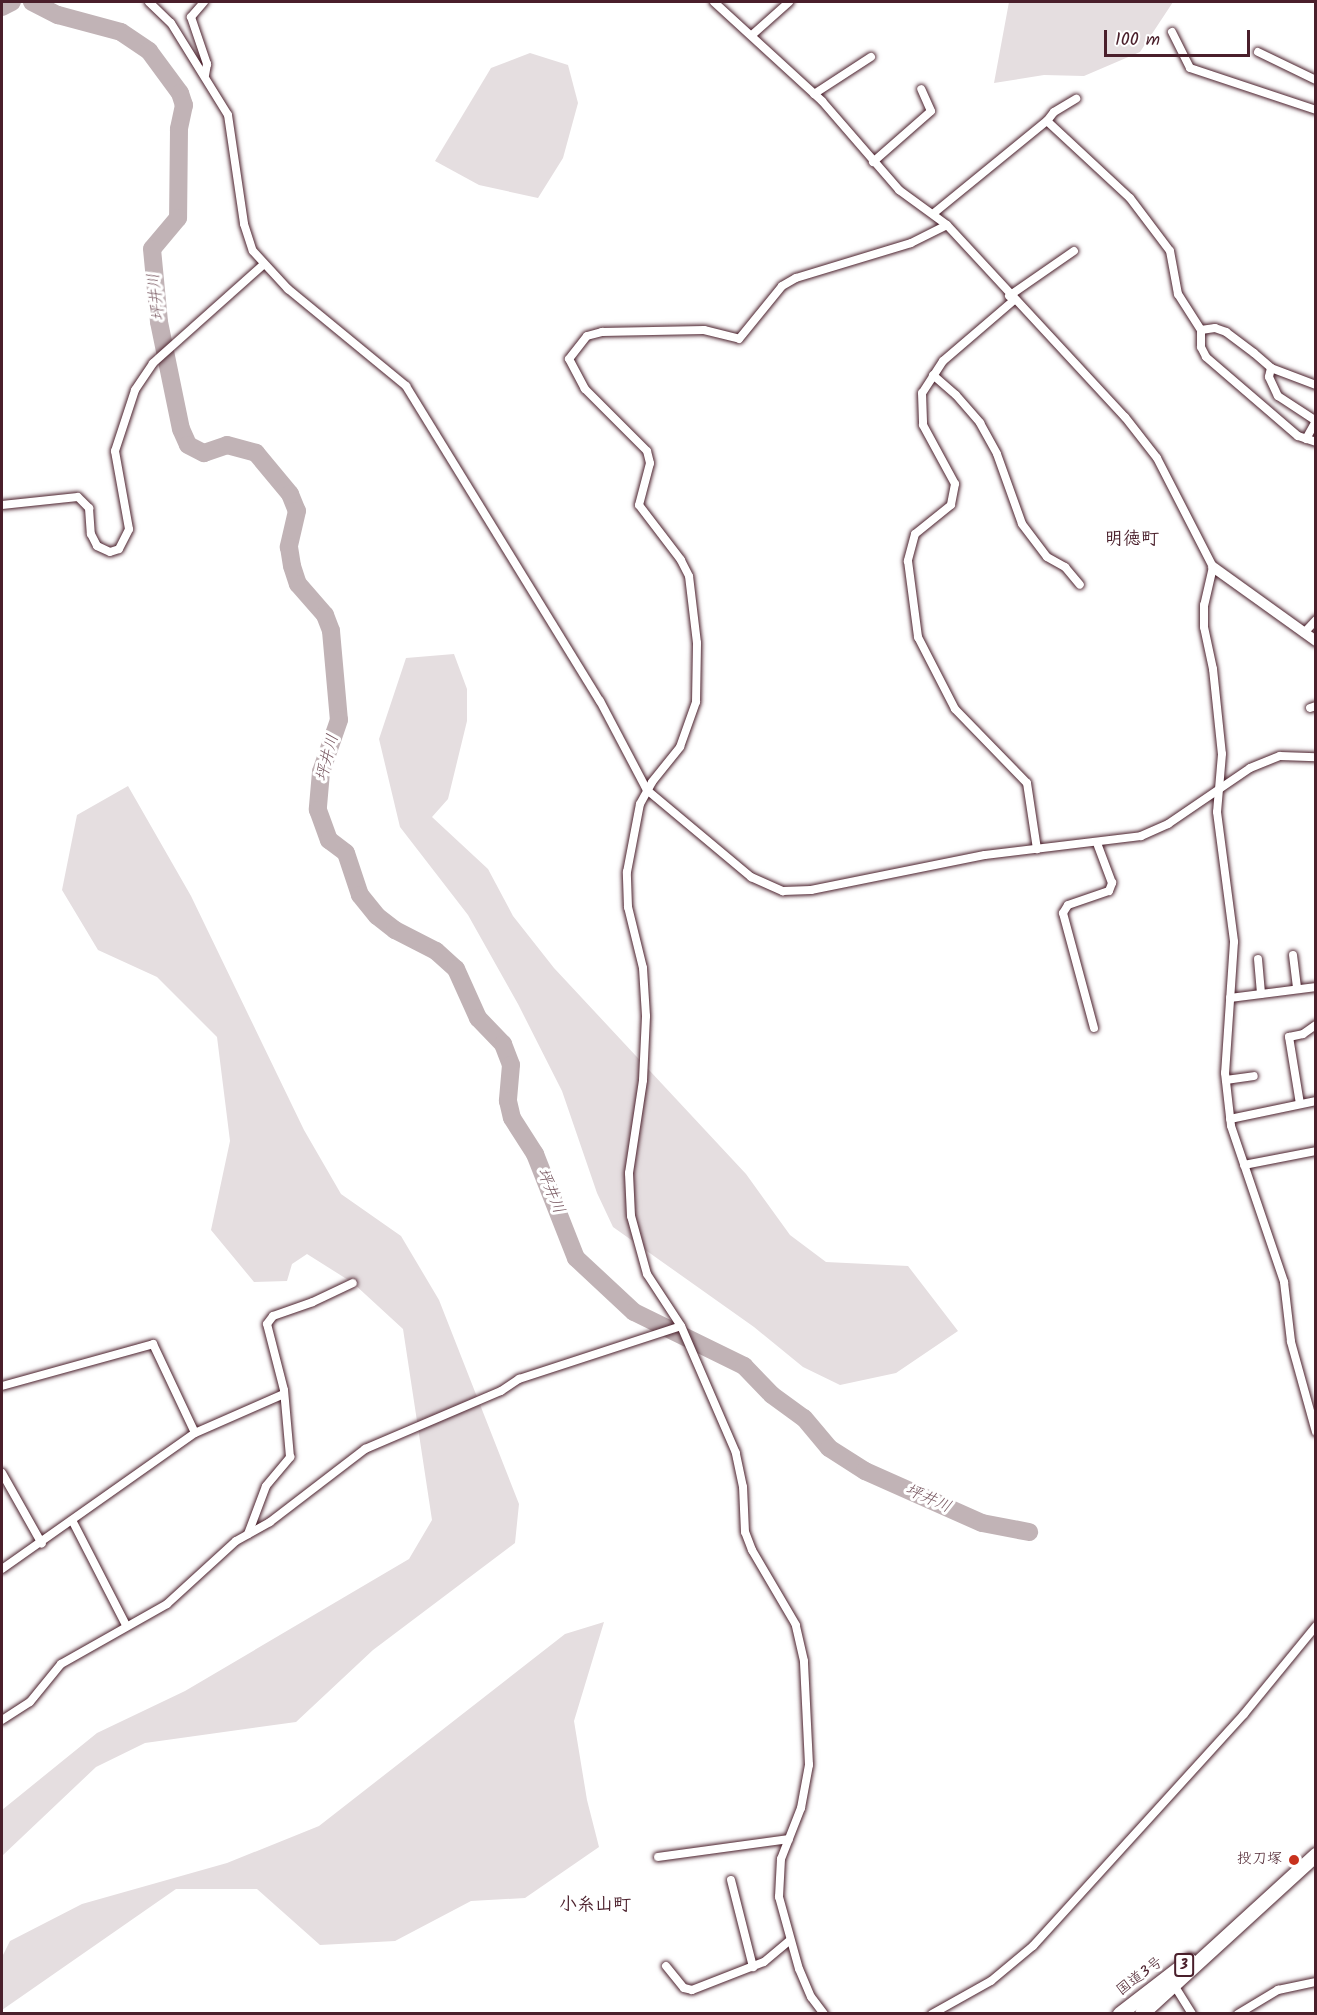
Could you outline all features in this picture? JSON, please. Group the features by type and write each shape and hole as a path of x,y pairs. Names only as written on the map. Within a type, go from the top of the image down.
{"highway":[{"name":"国道3号","path":"1142,2013 1316,1855"},
{"name":"国道3号","path":"1125,2009 1238,1926"}],"street":[{"path":"149,2 171,23 205,75 232,128 244,224 253,251 263,265 406,386 600,701 647,790 751,877 783,891 826,888 985,855 1141,836 1168,824 1250,768 1281,756 1316,757"},
{"path":"204,2 190,17 207,64 205,75"},
{"path":"714,2 814,94 899,190 934,213 947,225 1011,298 1125,417 1157,458 1213,567 1316,641"},
{"path":"752,35 789,2"},
{"path":"1172,32 1190,68 1316,110"},
{"path":"1258,52 1316,80"},
{"path":"814,94 871,57"},
{"path":"873,162 931,111 921,89"},
{"path":"934,213 1047,121 1054,112 1076,99"},
{"path":"1047,121 1130,198 1170,251 1178,294 1201,330 1201,347 1206,357 1298,436 1316,442"},
{"path":"824,2013 811,1997 789,1941 779,1897 781,1859 801,1808 809,1765 804,1661 796,1625 745,1532 743,1487 736,1453 681,1326 647,1274 631,1216 629,1173 643,1080 646,1016 642,968 626,887 634,827 647,790 680,747 696,702 697,643 689,576 681,560 639,505 650,463 648,451 585,388 569,359 586,336 602,332 704,330 740,339 782,286 796,278 911,243 947,225"},
{"path":"1037,849 1027,783 955,709 918,637 908,561 915,534 951,505 955,484 923,425 922,393 943,361 1011,298 1074,251"},
{"path":"2,505 78,497 88,508 91,534 97,546 110,552 123,544 129,530 116,451 126,411 154,363 263,265"},
{"path":"1201,330 1215,328 1226,332 1271,368 1316,385"},
{"path":"1271,368 1269,377 1278,396 1316,421 1306,439"},
{"path":"933,375 957,394 980,423 997,454 1023,524 1047,557 1065,567 1080,585"},
{"path":"1213,567 1204,605 1204,627 1213,669 1222,789 1217,812 1234,942 1226,1080 1230,1119 1284,1282 1291,1342 1316,1432"},
{"path":"1304,633 1316,620"},
{"path":"1094,1028 1063,913 1068,905 1109,891 1112,883 1097,843"},
{"path":"1293,955 1297,989"},
{"path":"1258,959 1261,994"},
{"path":"1230,999 1316,987"},
{"path":"1300,1104 1288,1037 1303,1034 1316,1024"},
{"path":"1226,1080 1254,1076"},
{"path":"1230,1119 1316,1101"},
{"path":"1244,1165 1316,1150"},
{"path":"248,1534 266,1486 290,1457 284,1394 269,1341 269,1318 353,1283"},
{"path":"2,1720 30,1702 61,1664 172,1600 236,1541 270,1522 365,1449 501,1391 519,1379 681,1326"},
{"path":"2,1386 153,1344 195,1433"},
{"path":"2,1569 42,1544 195,1433 284,1394"},
{"path":"2,1473 42,1544"},
{"path":"73,1522 126,1625"},
{"path":"932,2013 991,1981 1033,1946 1244,1714 1316,1626"},
{"path":"658,1857 789,1839"},
{"path":"731,1880 753,1966"},
{"path":"666,1966 684,1988 692,1990 753,1966 789,1941"},
{"path":"1238,2013 1278,1990 1316,1983"},
{"path":"1174,1985 1192,2013"},
{"path":"1112,2013 1125,2009"}],"shaded area":[{"path":"1009,2 1173,2 1140,52 1084,76 1044,75 994,83"},
{"path":"530,53 568,65 578,103 563,158 538,198 479,185 435,161 491,68"},
{"path":"454,654 467,689 467,721 448,799 432,817 488,869 513,916 554,968 746,1174 790,1235 826,1262 908,1266 958,1331 896,1373 840,1385 803,1367 754,1327 613,1227 597,1193 562,1091 518,1004 468,915 400,827 379,739 406,658"},
{"path":"128,786 191,896 304,1130 341,1194 401,1236 439,1300 519,1504 515,1543 373,1650 296,1722 145,1743 96,1767 2,1856 2,1810 97,1733 185,1691 409,1559 432,1520 403,1329 353,1283 307,1254 292,1264 287,1281 254,1282 211,1230 230,1141 217,1037 157,977 98,950 62,890 77,815"},
{"path":"604,1622 574,1721 587,1800 599,1847 525,1898 471,1901 395,1941 320,1945 257,1889 176,1889 2,2010 2,1957 10,1941 82,1904 227,1863 319,1826 565,1634"}],"waterway":[{"name":"坪井川","path":"2,7 12,2"},
{"name":"坪井川","path":"32,2 58,15 121,32 149,51 180,93 184,105 179,129 178,218 152,249 159,322 181,429 188,445 204,453 227,445 256,453 290,494 297,511 289,547 292,566 298,584 325,615 331,631 339,720 321,772 318,810 329,840 346,853 360,895 377,916 395,930 436,951 456,969 478,1018 503,1044 511,1065 508,1101 512,1118 535,1154 576,1258 634,1312 744,1366 772,1395 804,1418 829,1448 865,1471 982,1523 1029,1532"}],"place":[{"name":"投刀塚","path":"1294,1860"}],"district":[{"name":"明徳町","path":"1132,540"},
{"name":"小糸山町","path":"595,1906"}]}
